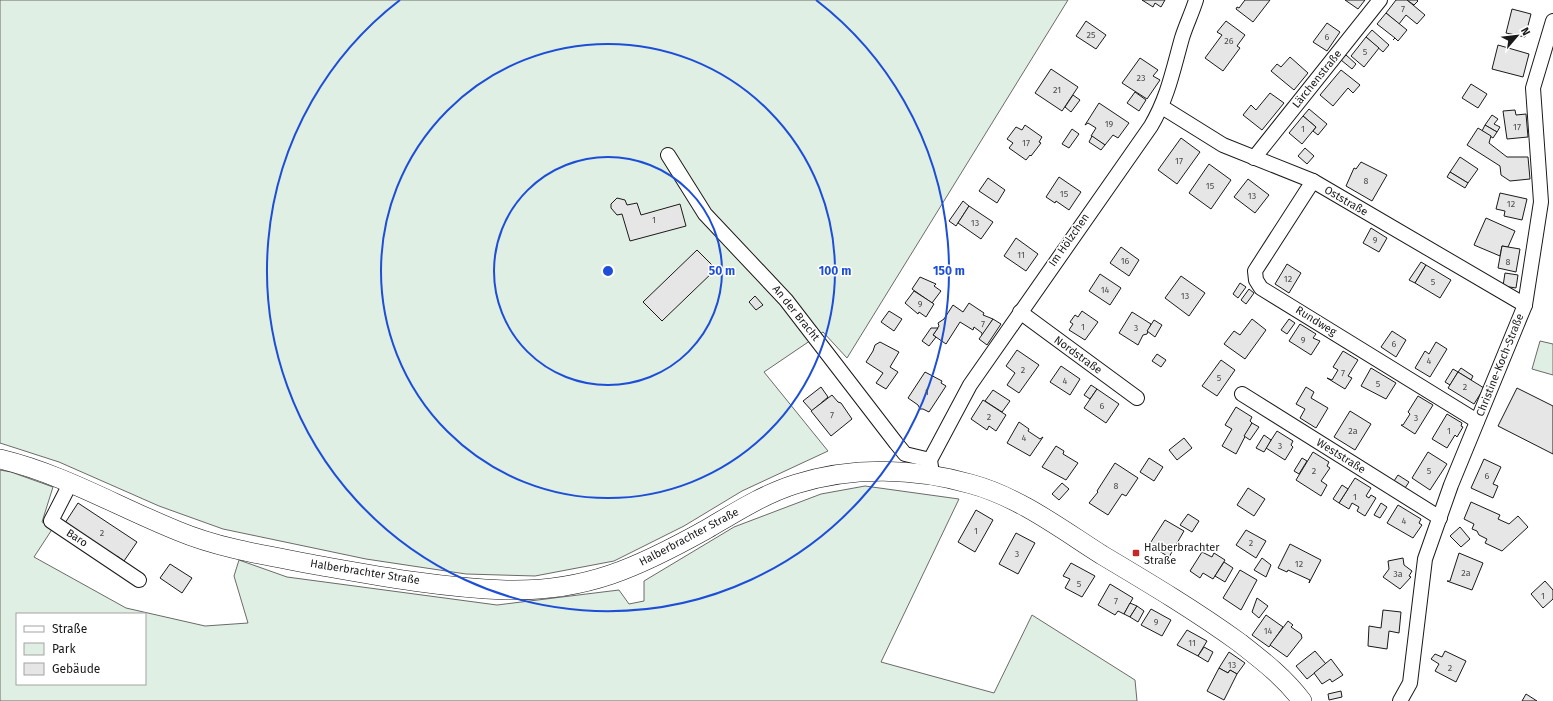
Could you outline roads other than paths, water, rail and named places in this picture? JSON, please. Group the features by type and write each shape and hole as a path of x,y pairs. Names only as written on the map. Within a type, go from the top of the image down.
{"main road":[{"name":"Halberbrachter Straße","path":"0,459 35,468 71,482 179,532 245,551 374,576 481,588 533,590 586,583 629,569 657,557 753,502 796,484 834,476 931,467 1017,502 1216,625 1268,665 1302,701"}],"street":[{"name":"Im Hölzchen","path":"931,467 970,384 1151,126 1162,107 1174,73 1182,37 1196,0"},
{"name":"Lärchenstraße","path":"1254,158 1380,0"},
{"name":"Christine-Koch-Straße","path":"1400,701 1410,683 1425,559 1477,421 1525,305 1541,202 1533,88 1553,21"},
{"name":"Oststraße","path":"1162,107 1224,145 1313,181 1525,305"},
{"name":"An der Bracht","path":"668,156 705,214 786,300 905,454 931,467"},
{"name":"Rundweg","path":"1313,181 1255,271 1258,284 1261,288 1477,421"},
{"name":"Nordstraße","path":"1020,312 1137,398"},
{"name":"Weststraße","path":"1242,394 1440,518"},
{"name":"Baro","path":"71,482 51,521 139,580"}],"place":[{"name":"Halberbrachter Straße","path":"1136,553"}]}
